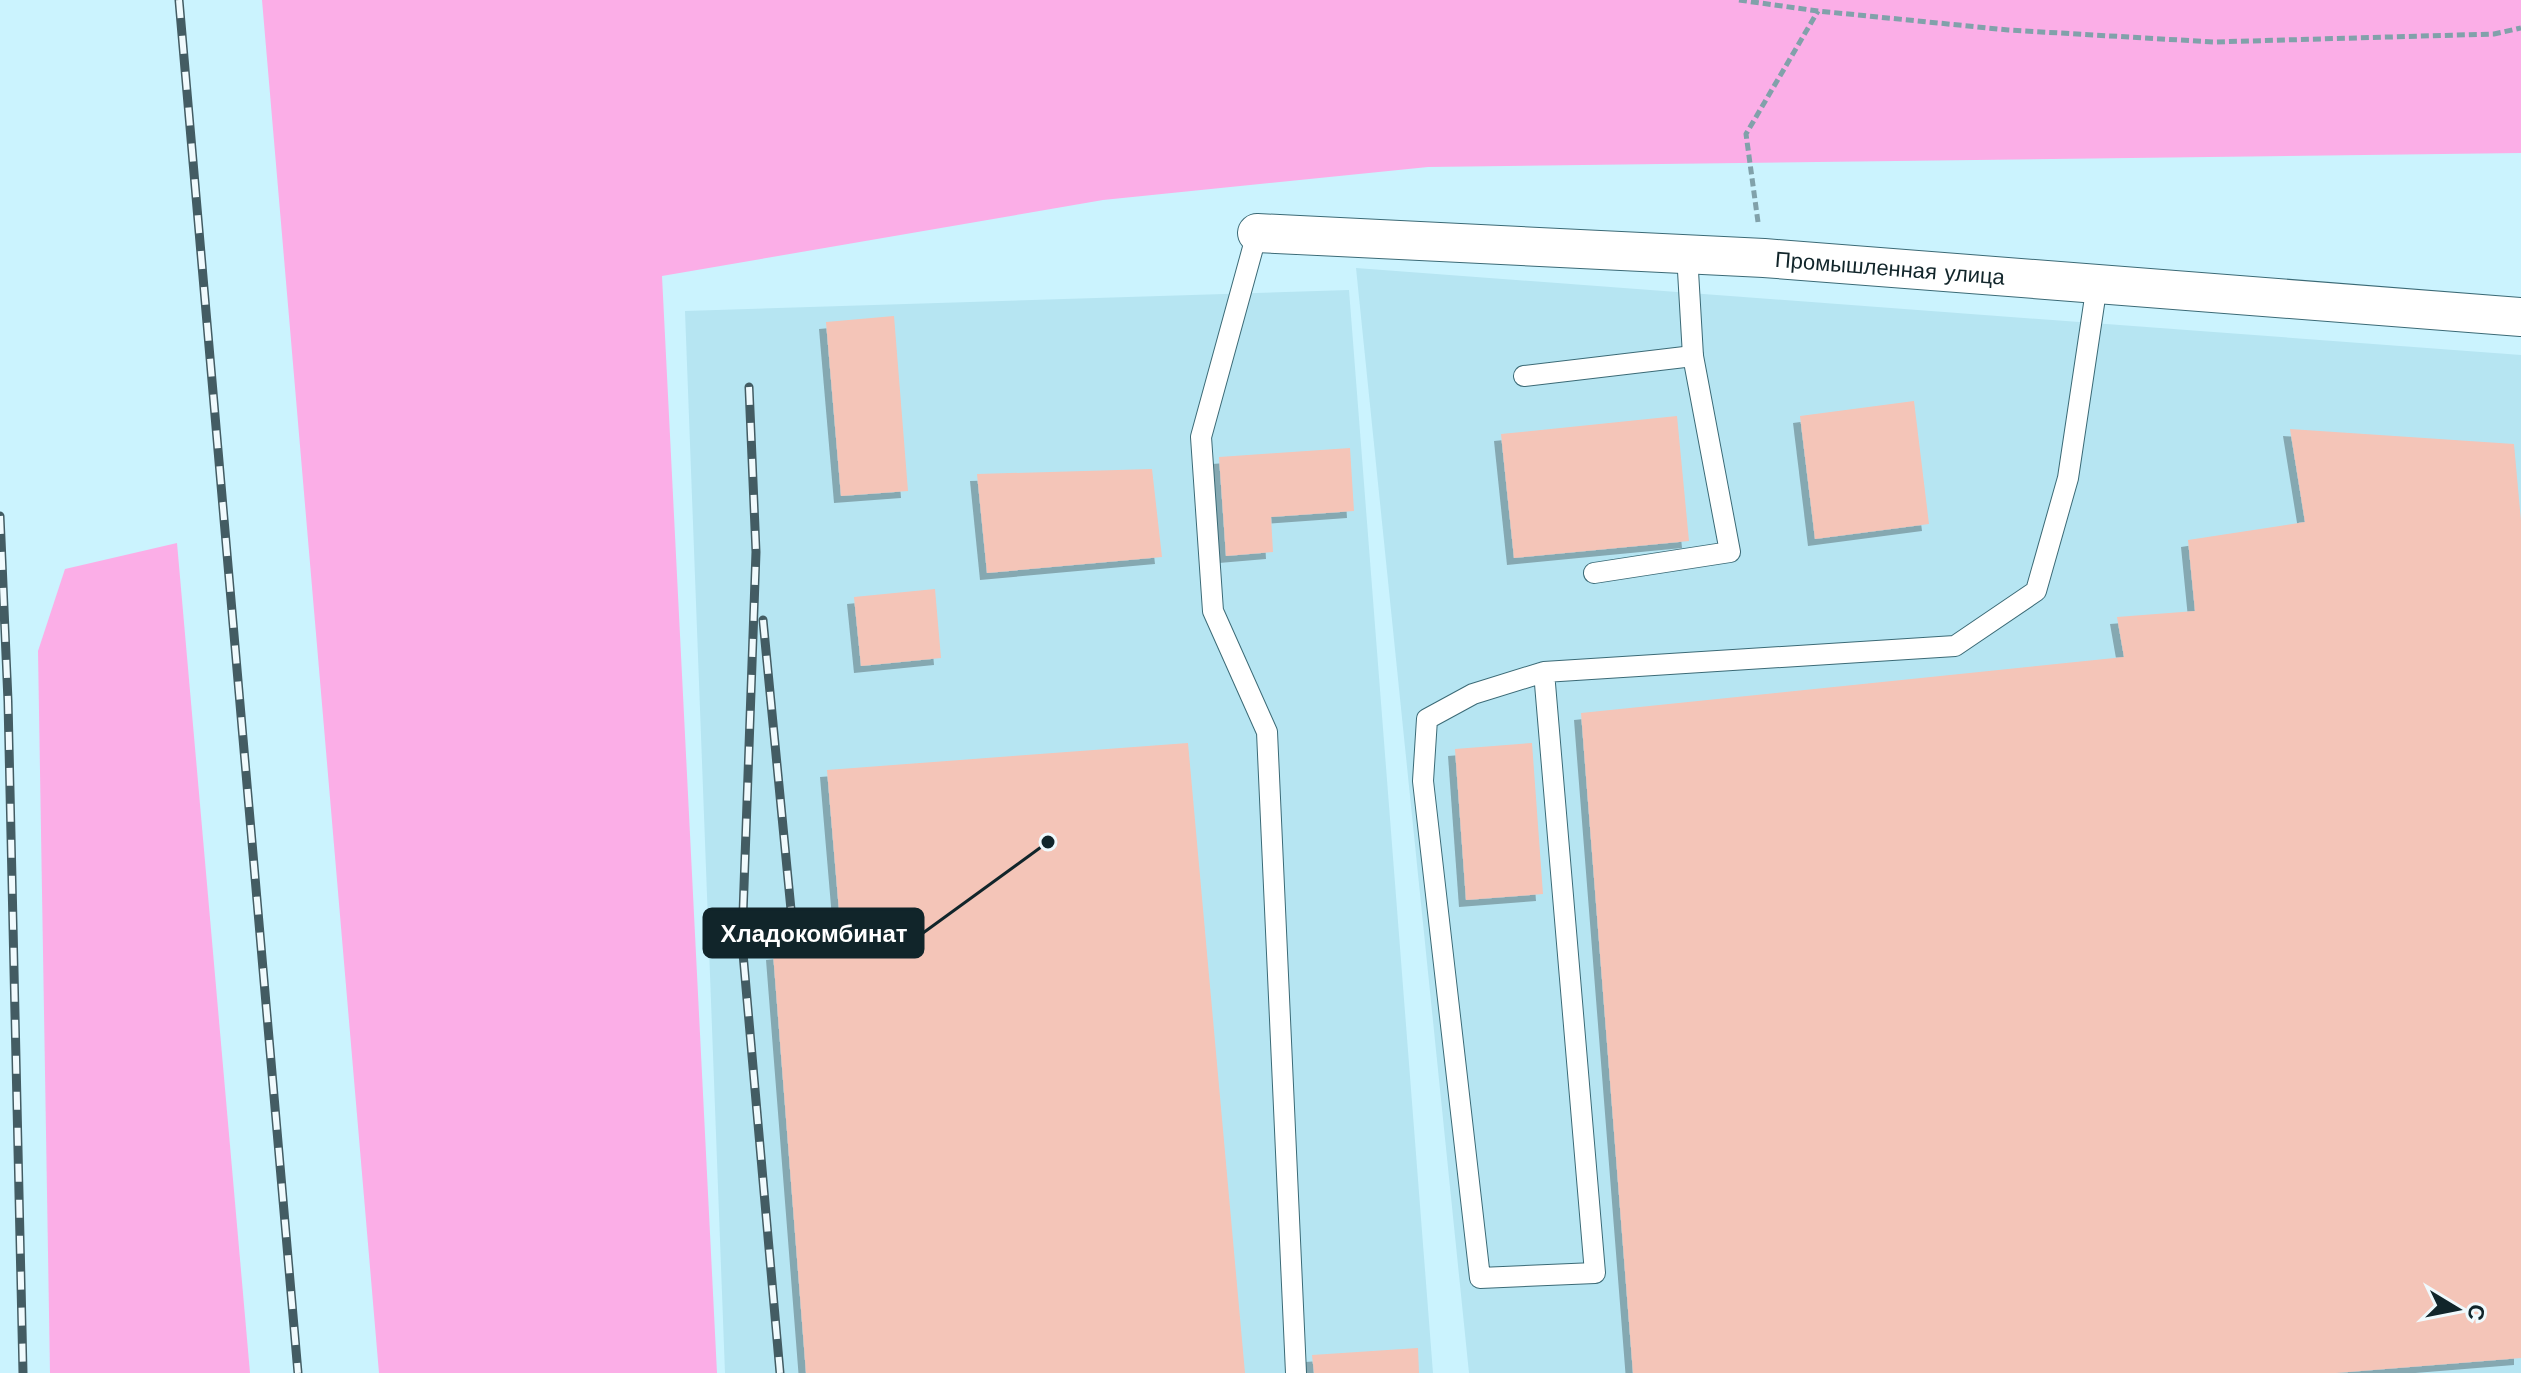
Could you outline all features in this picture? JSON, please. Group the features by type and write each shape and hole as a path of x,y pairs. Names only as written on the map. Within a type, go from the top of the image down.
{"street":[{"name":"Промышленная улица","path":"1257,233 1764,258 2521,317"}],"lane":[{"path":"1257,233 1201,437 1213,611 1267,732 1296,1373"},
{"path":"1594,573 1730,552 1693,356 1687,254"},
{"path":"1544,672 1595,1273 1480,1278 1423,781 1427,719 1473,694 1544,672 1955,646 2036,591 2068,478 2097,284"},
{"path":"1524,376 1693,356"}],"path":[{"path":"1739,0 2008,30 2214,42 2494,34 2521,28"},
{"path":"1764,258 1746,134 1818,11"}],"shaded area":[{"path":"262,0 2521,0 2521,153 1428,167 1103,200 662,276 717,1373 379,1373"},
{"path":"1356,268 2521,355 2521,1373 1469,1373"},
{"path":"1349,290 1433,1373 725,1373 685,311"},
{"path":"177,543 250,1373 50,1373 38,651 65,569"}],"building":[{"path":"894,316 908,491 841,496 826,322"},
{"path":"1914,401 1929,524 1815,539 1800,416"},
{"path":"1677,416 1689,541 1514,558 1501,434"},
{"path":"2290,429 2514,444 2521,521 2521,1358 2336,1373 1633,1373 1581,713 2124,657 2117,617 2195,611 2188,540 2305,522"},
{"path":"1350,448 1354,511 1271,517 1273,552 1226,556 1219,457"},
{"path":"1152,469 1162,557 987,573 977,474"},
{"path":"935,589 941,658 861,666 854,597"},
{"path":"1188,743 1245,1373 806,1373 773,953 842,946 827,770"},
{"path":"1532,743 1543,894 1466,900 1455,749"},
{"path":"1418,1348 1419,1373 1314,1373 1312,1355"}],"railway":[{"path":"179,0 298,1373"},
{"path":"749,387 756,552 742,942 780,1373"},
{"path":"0,516 8,701 23,1373"},
{"path":"763,620 795,951"}],"place":[{"name":"Хладокомбинат","path":"1048,842"}]}
